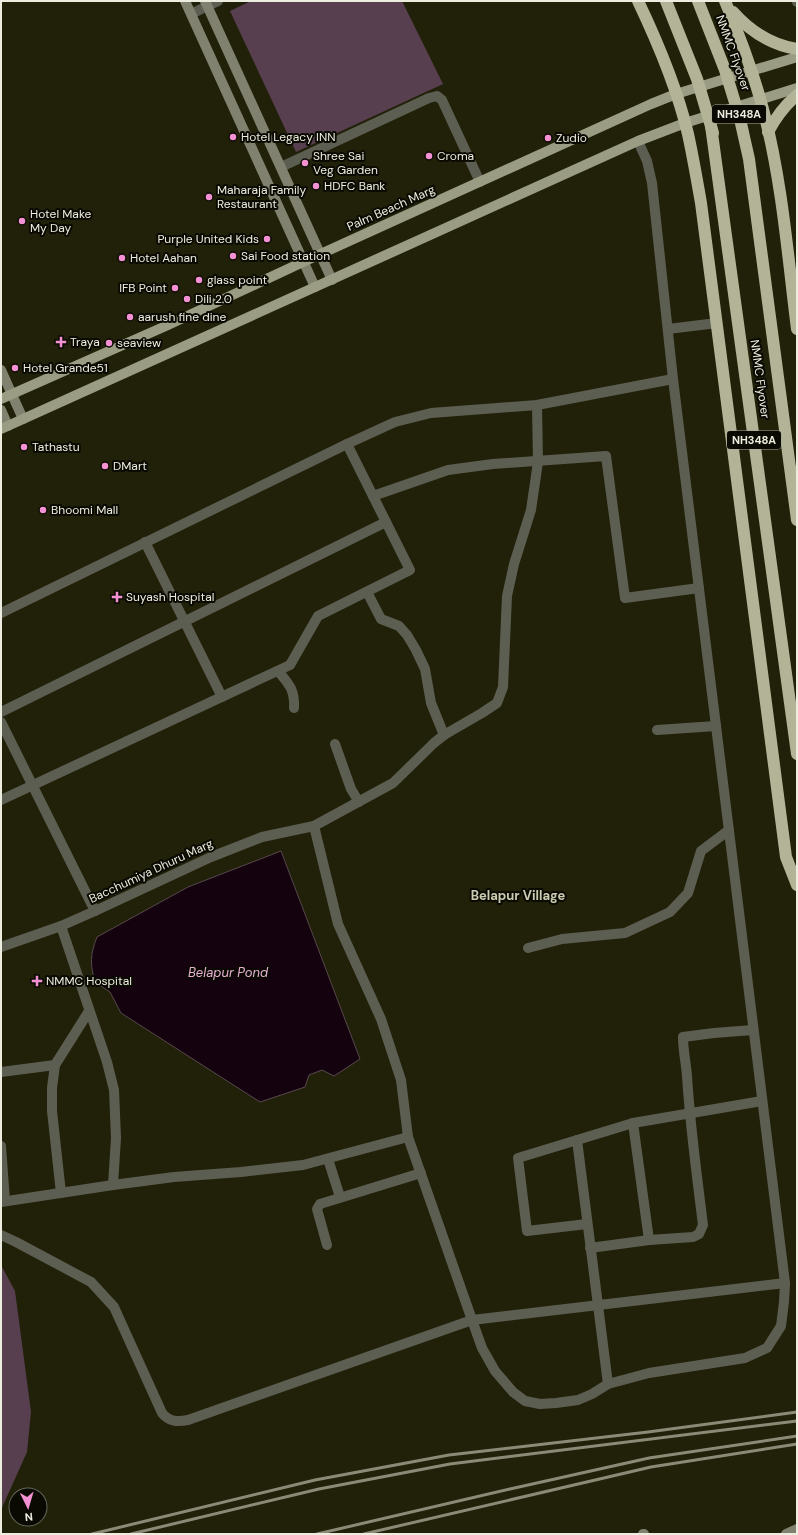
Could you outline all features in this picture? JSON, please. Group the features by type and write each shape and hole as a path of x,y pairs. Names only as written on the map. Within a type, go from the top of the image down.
{"highway":[{"path":"638,1 660,50 676,94 695,168 717,323 786,857 797,886"},
{"name":"NMMC Flyover","path":"666,1 697,78 711,126 797,754"},
{"name":"NMMC Flyover","path":"698,1 725,70 740,119 749,159 760,232 797,520"},
{"path":"726,3 744,25 758,35 772,42 797,49"},
{"path":"726,3 752,71 768,132 779,192 797,329"},
{"path":"768,132 784,106 797,95"}],"main road":[{"name":"Palm Beach Marg","path":"1,399 168,325 320,254 676,94 797,57"},
{"path":"5,428 638,141 684,122 797,88"}],"street":[{"path":"185,1 315,287"},
{"path":"191,14 206,3 218,1"},
{"path":"206,3 332,280"},
{"path":"281,167 429,98 437,96 442,100 480,182"},
{"path":"314,826 338,924 381,1019 401,1080 408,1137 472,1320 482,1348 495,1371 513,1392 525,1401 540,1404 578,1400 592,1394 608,1384 649,1373 745,1358 767,1348 781,1326 785,1283 673,379 650,172 646,157 638,141"},
{"path":"668,329 717,323"},
{"path":"1,370 23,419"},
{"path":"1,613 395,422 431,413 537,405 673,379"},
{"name":"Bacchumiya Dhuru Marg","path":"1,947 61,926 218,854 262,837 314,826 393,783 444,735 482,714 497,703 503,687 507,596 514,564 531,510 538,462 537,405"},
{"path":"1,410 5,428"},
{"path":"1,800 290,665 318,616 410,570 347,444"},
{"path":"373,496 448,470 493,464 606,456 625,598 699,588"},
{"path":"1,712 386,522"},
{"path":"145,542 222,697"},
{"path":"367,592 381,619 399,626 407,635 416,650 425,669 431,703 444,735"},
{"path":"278,670 286,680 294,696 294,708"},
{"path":"1,722 95,911"},
{"path":"657,730 716,726"},
{"path":"335,744 351,789 359,802"},
{"path":"528,948 562,939 624,933 670,912 688,893 701,851 729,830"},
{"path":"61,926 107,1062 114,1090 116,1138 113,1185"},
{"path":"61,1193 52,1111 52,1088 55,1065 90,1011"},
{"path":"590,1248 649,1240 693,1237 699,1234 702,1230 703,1225 689,1114 683,1037 753,1030"},
{"path":"1,1072 55,1065"},
{"path":"587,1224 527,1231 518,1158 633,1123 762,1101"},
{"path":"633,1123 649,1240"},
{"path":"1,1146 3,1202 174,1177 303,1166 408,1137"},
{"path":"577,1140 608,1384"},
{"path":"328,1158 340,1197"},
{"path":"327,1245 317,1209 320,1204 421,1173"},
{"path":"1,1235 91,1282 96,1287 114,1307 162,1413 165,1417 178,1422 188,1420 472,1320 785,1283"},
{"path":"786,1534 797,1529"}],"shaded area":[{"path":"251,1 402,1 443,84 296,152 230,11"},
{"path":"1,1265 15,1291 31,1412 27,1452 11,1487 8,1487 8,1494 1,1510"}],"water":[{"name":"Belapur Pond","path":"281,851 360,1059 334,1076 322,1070 309,1075 305,1087 260,1102 121,1013 110,992 95,982 92,970 92,960 93,949 97,937 188,887"}],"railway":[{"path":"92,1534 315,1480 449,1455 648,1432 797,1412"},
{"path":"131,1534 319,1489 450,1464 797,1421"},
{"path":"317,1534 649,1458 797,1436"},
{"path":"364,1534 651,1467 797,1444"}],"place":[{"name":"Hotel Legacy INN","path":"233,137"},
{"name":"Zudio","path":"548,138"},
{"name":"Croma","path":"429,156"},
{"name":"Shree Sai Veg Garden","path":"305,163"},
{"name":"HDFC Bank","path":"316,186"},
{"name":"Maharaja Family Restaurant","path":"209,197"},
{"name":"Hotel Make My Day","path":"22,221"},
{"name":"Purple United Kids","path":"267,239"},
{"name":"Sai Food station","path":"233,256"},
{"name":"Hotel Aahan","path":"122,258"},
{"name":"glass point","path":"199,280"},
{"name":"IFB Point","path":"175,288"},
{"name":"Dili 2.0","path":"187,299"},
{"name":"aarush fine dine","path":"130,317"},
{"name":"Traya","path":"61,342"},
{"name":"seaview","path":"109,343"},
{"name":"Hotel Grande51","path":"15,368"},
{"name":"Tathastu","path":"24,447"},
{"name":"DMart","path":"105,466"},
{"name":"Bhoomi Mall","path":"43,510"},
{"name":"Suyash Hospital","path":"117,597"},
{"name":"NMMC Hospital","path":"37,981"}],"district":[{"name":"Belapur Village","path":"518,895"}]}
